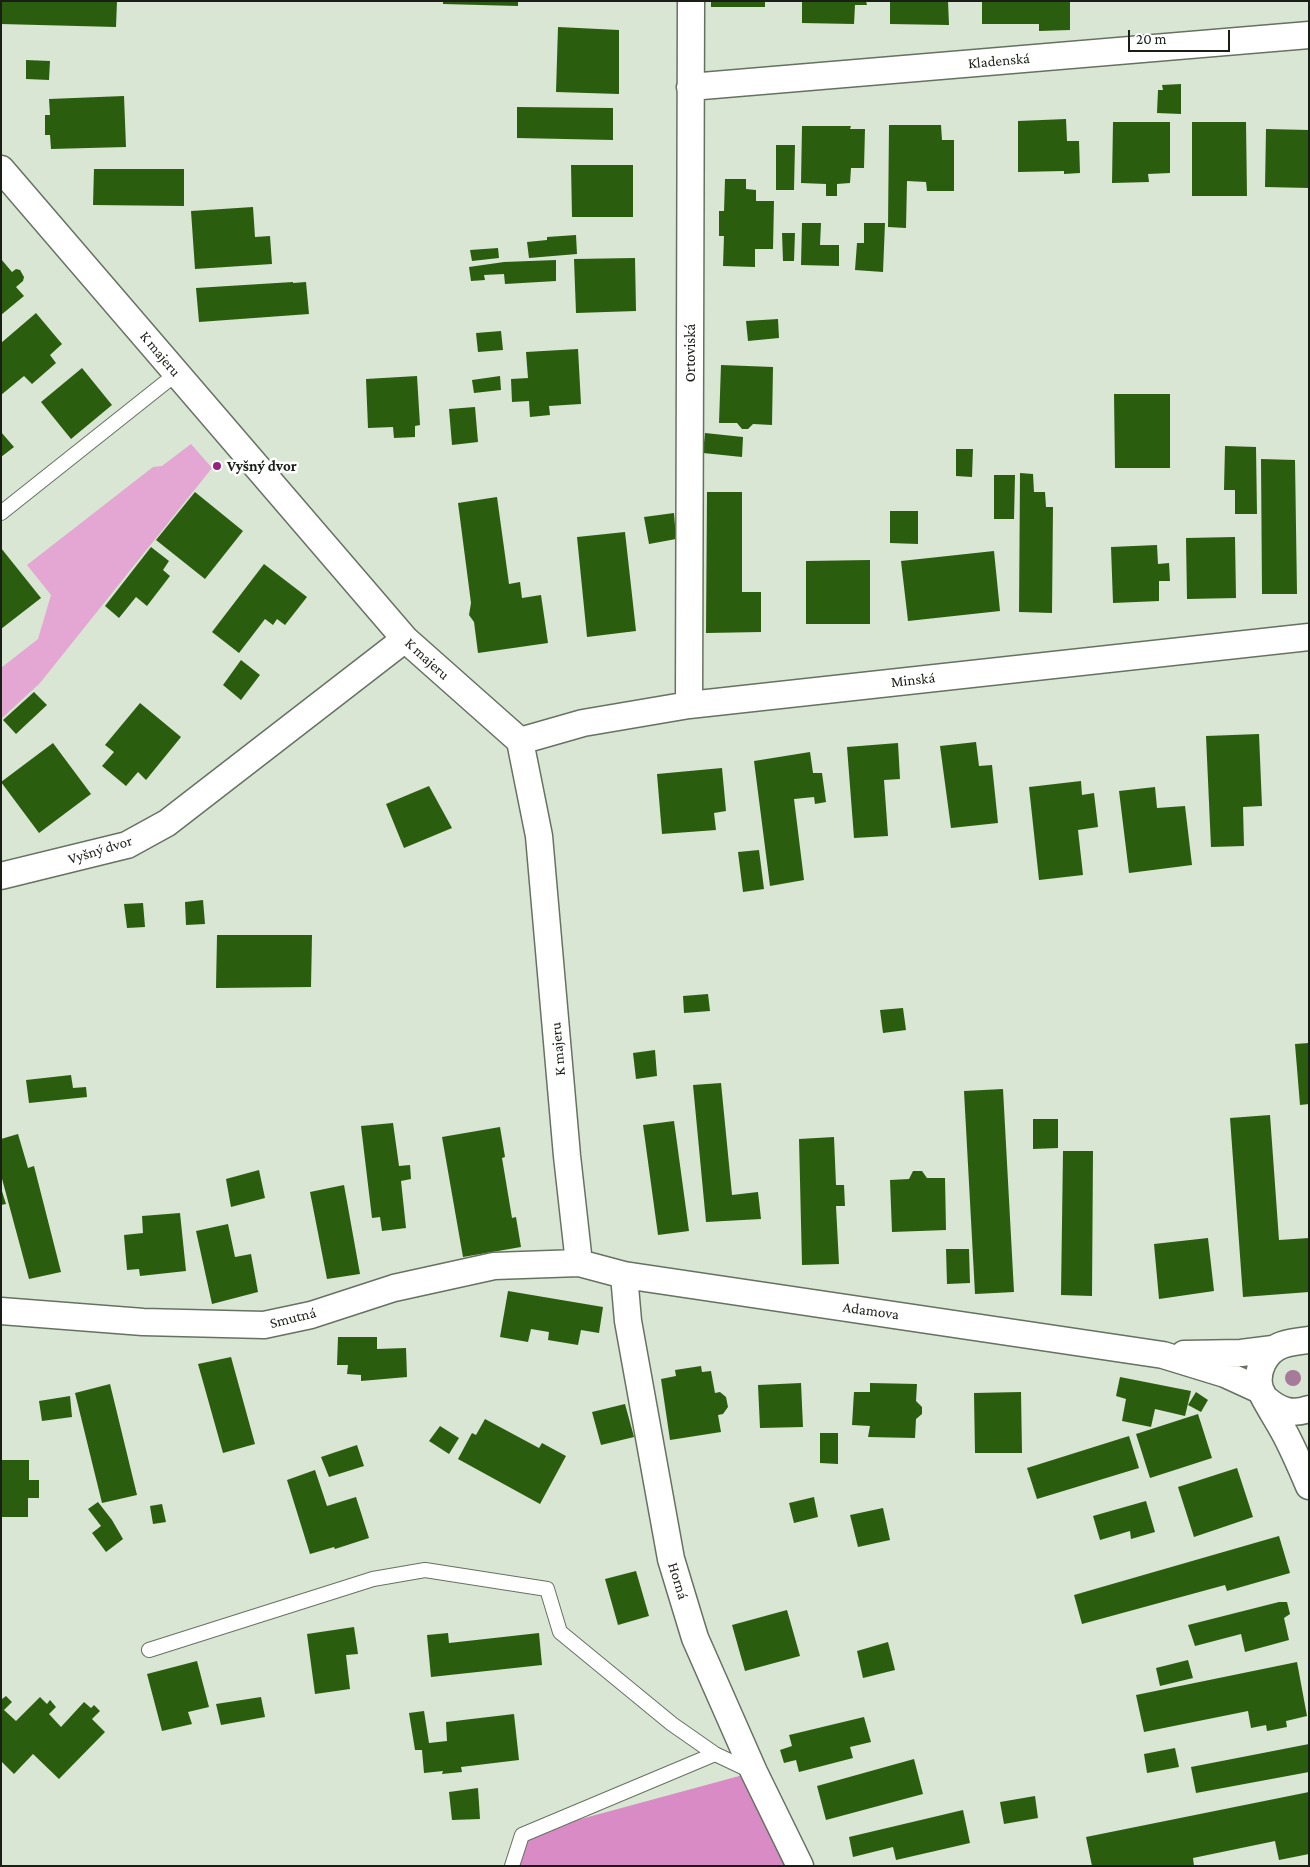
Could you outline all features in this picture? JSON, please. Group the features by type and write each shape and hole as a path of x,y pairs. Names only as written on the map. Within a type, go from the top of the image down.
{"street":[{"name":"Ortoviská","path":"689,705 691,1"},
{"name":"Kladenská","path":"690,87 1309,35"},
{"name":"K majeru","path":"1,169 405,639 520,741 539,836 567,1156 579,1263"},
{"name":"Minská","path":"520,741 583,723 689,705 1309,637"},
{"name":"Vyšný dvor","path":"1,876 127,845 167,823 405,639"},
{"name":"Adamova","path":"579,1263 624,1276 1163,1355"},
{"name":"Smutná","path":"1,1311 142,1322 264,1326 311,1315 394,1288 494,1266 579,1263"},
{"name":"Horná","path":"624,1276 628,1321 671,1559 695,1638 754,1772 800,1866"},
{"path":"1163,1355 1241,1353 1296,1345"},
{"path":"1296,1345 1266,1357 1260,1367 1259,1378 1264,1395 1285,1433 1309,1486"},
{"path":"1163,1355 1225,1374 1264,1395 1276,1408 1287,1412 1299,1412 1309,1409"}],"lane":[{"path":"1,513 176,374"},
{"path":"149,1650 373,1579 425,1570 547,1588 560,1632 672,1724 715,1754 754,1772"},
{"path":"512,1866 522,1835 715,1754"}],"shaded area":[{"path":"191,444 212,468 40,683 1,719 1,668 38,639 51,595 27,565 153,467 162,466"},
{"path":"754,1772 800,1866 512,1866 522,1835"}],"building":[{"path":"1,1 117,1 116,27 1,24"},
{"path":"443,1 518,1 518,6 443,4"},
{"path":"711,1 765,1 765,7 711,7"},
{"path":"802,1 866,1 867,5 855,5 854,24 802,23"},
{"path":"890,1 948,1 949,25 890,24"},
{"path":"982,1 1070,1 1070,30 1039,31 1039,24 982,24"},
{"path":"558,27 619,30 619,94 556,92"},
{"path":"26,60 50,61 49,80 26,79"},
{"path":"1181,84 1181,114 1157,113 1158,90 1163,90 1162,85"},
{"path":"124,96 126,147 51,149 50,135 45,135 45,115 50,115 49,99"},
{"path":"517,107 613,108 613,140 517,138"},
{"path":"1066,119 1067,141 1079,141 1080,173 1064,174 1064,171 1018,172 1018,121"},
{"path":"1113,122 1170,122 1170,173 1148,174 1149,182 1112,183"},
{"path":"1192,122 1246,122 1247,196 1192,196"},
{"path":"889,125 941,125 942,140 954,140 954,191 927,191 926,182 907,181 906,228 888,227"},
{"path":"802,126 851,126 850,129 865,129 864,168 851,168 850,183 837,184 837,196 826,196 826,184 801,183"},
{"path":"1266,129 1309,130 1309,188 1265,187"},
{"path":"776,145 795,145 794,190 776,190"},
{"path":"571,165 633,165 633,217 572,217"},
{"path":"94,169 184,169 184,206 93,205"},
{"path":"725,179 746,179 746,189 756,190 756,201 774,201 773,249 755,249 755,267 723,266 724,236 719,236 719,211 724,211"},
{"path":"253,207 255,237 270,236 272,264 195,269 191,211"},
{"path":"802,223 821,223 820,245 839,245 839,266 801,265"},
{"path":"864,223 885,223 883,272 855,270 857,243 864,243"},
{"path":"782,233 795,233 794,261 783,261"},
{"path":"576,235 577,254 529,258 527,242 547,240 547,237"},
{"path":"498,248 499,258 472,261 470,250"},
{"path":"635,258 636,311 576,313 574,259"},
{"path":"1,259 12,272 16,269 20,270 24,277 23,281 16,287 24,296 1,315"},
{"path":"556,260 556,281 505,284 504,274 484,275 485,280 471,281 469,267 504,262"},
{"path":"306,282 309,314 199,322 196,288"},
{"path":"36,313 62,344 50,355 56,363 32,384 24,376 1,395 1,343"},
{"path":"778,319 779,338 748,341 746,321"},
{"path":"501,331 503,350 478,352 476,333"},
{"path":"578,349 581,404 549,406 550,415 530,417 529,401 512,402 511,379 528,378 526,352"},
{"path":"721,365 773,367 772,425 753,424 748,429 742,429 737,423 719,423"},
{"path":"82,368 112,405 71,439 41,402"},
{"path":"417,376 420,425 415,426 415,437 394,438 393,427 368,428 366,379"},
{"path":"500,376 501,390 474,393 472,380"},
{"path":"1114,394 1170,394 1170,468 1115,468"},
{"path":"475,407 478,442 452,445 449,409"},
{"path":"1,432 14,447 1,457"},
{"path":"705,433 743,437 742,457 703,453"},
{"path":"1225,446 1256,447 1257,514 1235,514 1235,490 1224,490"},
{"path":"956,449 973,449 972,477 956,476"},
{"path":"1261,459 1295,460 1297,594 1262,594"},
{"path":"1020,473 1033,474 1034,492 1045,492 1046,507 1053,507 1052,613 1019,612"},
{"path":"994,475 1015,475 1014,519 994,519"},
{"path":"195,492 243,531 205,579 156,540"},
{"path":"707,492 742,492 742,592 761,592 761,632 706,633"},
{"path":"497,497 509,584 520,582 522,598 541,595 548,643 478,653 474,622 469,615 471,603 458,503"},
{"path":"890,511 918,511 918,544 890,543"},
{"path":"674,513 676,539 649,544 644,517"},
{"path":"625,532 636,631 587,637 577,537"},
{"path":"1235,537 1236,598 1187,599 1186,538"},
{"path":"1157,545 1158,564 1169,563 1170,581 1159,581 1159,601 1113,603 1111,547"},
{"path":"151,547 169,561 163,570 170,576 147,606 136,597 119,618 105,606"},
{"path":"1,548 41,598 1,629"},
{"path":"994,551 1000,611 908,621 901,561"},
{"path":"870,560 870,624 806,624 806,561"},
{"path":"264,564 307,597 285,625 277,619 273,625 265,619 239,653 212,632"},
{"path":"241,660 260,675 241,700 223,685"},
{"path":"34,692 47,705 16,734 3,720"},
{"path":"140,703 181,737 146,780 138,772 126,786 102,766 114,752 105,745"},
{"path":"1259,734 1262,806 1243,807 1244,846 1211,847 1206,736"},
{"path":"976,742 979,766 992,765 998,823 951,828 940,746"},
{"path":"53,743 91,794 39,833 1,782"},
{"path":"898,743 900,779 884,780 888,836 854,838 847,747"},
{"path":"810,752 813,773 822,773 826,802 815,804 814,797 794,799 804,880 770,886 754,761"},
{"path":"722,768 726,811 714,813 716,830 662,834 657,774"},
{"path":"1081,781 1082,795 1094,793 1098,827 1078,830 1083,875 1039,880 1029,787"},
{"path":"429,786 452,828 404,848 386,804"},
{"path":"1155,787 1157,808 1185,806 1192,865 1129,873 1119,791"},
{"path":"759,850 764,889 743,892 738,852"},
{"path":"203,900 205,924 186,925 185,902"},
{"path":"143,903 145,927 127,928 124,904"},
{"path":"217,935 312,935 311,987 216,988"},
{"path":"708,994 710,1011 684,1013 683,996"},
{"path":"903,1008 906,1030 883,1033 880,1010"},
{"path":"1309,1043 1309,1104 1300,1105 1295,1044"},
{"path":"655,1050 657,1076 636,1079 633,1053"},
{"path":"71,1075 73,1088 86,1087 87,1097 29,1103 26,1080"},
{"path":"721,1083 732,1195 758,1192 761,1219 706,1222 693,1085"},
{"path":"1003,1089 1014,1292 975,1294 964,1091"},
{"path":"1270,1115 1279,1240 1309,1238 1309,1292 1243,1297 1230,1118"},
{"path":"1033,1119 1058,1119 1058,1148 1033,1149"},
{"path":"674,1121 689,1231 658,1235 643,1125"},
{"path":"393,1123 399,1166 410,1165 411,1179 401,1181 406,1228 382,1231 380,1217 372,1218 361,1126"},
{"path":"500,1127 505,1157 502,1158 512,1218 516,1217 521,1247 463,1257 442,1137"},
{"path":"18,1134 28,1168 34,1166 61,1272 29,1279 1,1175 1,1139"},
{"path":"834,1137 836,1185 844,1185 845,1206 836,1206 839,1264 802,1265 799,1139"},
{"path":"1063,1151 1093,1151 1092,1296 1061,1295"},
{"path":"259,1170 265,1198 231,1207 226,1179"},
{"path":"913,1171 922,1171 927,1178 945,1178 946,1230 892,1232 890,1180 909,1179"},
{"path":"344,1185 360,1274 327,1279 310,1192"},
{"path":"1,1188 6,1204 1,1205"},
{"path":"180,1213 186,1271 140,1276 139,1269 127,1270 124,1235 143,1233 142,1216"},
{"path":"228,1224 235,1257 251,1254 258,1292 212,1304 196,1231"},
{"path":"1208,1238 1214,1291 1159,1299 1154,1244"},
{"path":"946,1249 969,1249 970,1283 947,1284"},
{"path":"508,1291 603,1307 599,1333 581,1330 578,1345 548,1340 549,1332 531,1329 528,1342 500,1337"},
{"path":"338,1337 377,1337 377,1349 406,1348 407,1377 361,1381 361,1375 347,1374 348,1365 337,1365"},
{"path":"231,1357 255,1444 223,1453 198,1364"},
{"path":"701,1366 702,1372 711,1371 715,1393 720,1392 726,1397 728,1407 723,1414 718,1415 721,1432 670,1440 661,1379 676,1376 675,1370"},
{"path":"1120,1377 1191,1391 1185,1416 1155,1409 1151,1427 1122,1421 1126,1399 1116,1396"},
{"path":"801,1383 803,1427 760,1428 758,1385"},
{"path":"870,1383 917,1384 916,1401 922,1407 922,1414 916,1419 915,1438 868,1437 870,1426 852,1425 854,1392 870,1392"},
{"path":"110,1384 137,1495 102,1503 75,1393"},
{"path":"1021,1392 1022,1453 975,1453 974,1393"},
{"path":"1196,1392 1208,1400 1201,1412 1188,1405"},
{"path":"70,1396 72,1417 42,1421 39,1401"},
{"path":"625,1404 634,1437 601,1445 592,1412"},
{"path":"1198,1414 1212,1458 1150,1478 1136,1434"},
{"path":"485,1419 539,1448 542,1443 566,1456 540,1504 458,1459 472,1433 476,1435"},
{"path":"440,1426 459,1438 449,1454 429,1441"},
{"path":"820,1433 838,1433 838,1464 820,1463"},
{"path":"1129,1436 1139,1468 1037,1499 1027,1468"},
{"path":"357,1445 364,1466 329,1477 321,1457"},
{"path":"1,1460 29,1460 29,1480 39,1480 39,1498 28,1498 28,1517 1,1517"},
{"path":"1237,1468 1253,1517 1194,1537 1178,1487"},
{"path":"315,1470 327,1506 356,1497 369,1538 335,1549 334,1547 310,1554 287,1480"},
{"path":"814,1497 818,1517 794,1523 789,1503"},
{"path":"1146,1501 1155,1532 1131,1539 1130,1531 1100,1540 1093,1516"},
{"path":"98,1502 112,1520 123,1539 106,1552 92,1533 101,1526 88,1509"},
{"path":"162,1504 166,1522 153,1524 150,1506"},
{"path":"883,1508 890,1540 858,1547 850,1515"},
{"path":"1279,1536 1290,1573 1227,1591 1225,1585 1082,1624 1074,1595"},
{"path":"636,1571 649,1616 618,1625 605,1579"},
{"path":"1279,1602 1287,1602 1290,1614 1284,1618 1289,1640 1245,1652 1241,1634 1195,1646 1188,1625"},
{"path":"787,1610 800,1656 745,1671 732,1625"},
{"path":"354,1627 358,1654 346,1655 350,1689 315,1694 307,1634"},
{"path":"448,1633 449,1643 539,1633 542,1665 431,1677 427,1635"},
{"path":"888,1642 895,1670 863,1678 857,1651"},
{"path":"1188,1660 1193,1678 1160,1686 1156,1668"},
{"path":"197,1661 209,1707 188,1712 192,1724 162,1731 147,1674"},
{"path":"1297,1662 1307,1716 1286,1721 1287,1727 1267,1731 1266,1725 1251,1728 1248,1711 1144,1732 1136,1695"},
{"path":"6,1696 12,1702 4,1710 16,1721 40,1697 47,1704 50,1700 56,1707 49,1714 61,1727 84,1702 91,1708 94,1705 100,1711 92,1719 105,1732 59,1779 33,1754 14,1774 1,1761 1,1698"},
{"path":"261,1697 265,1717 221,1725 216,1704"},
{"path":"424,1711 429,1743 447,1741 446,1722 514,1714 519,1760 461,1767 462,1772 424,1773 422,1750 415,1750 409,1713"},
{"path":"864,1717 871,1742 850,1747 853,1758 799,1772 796,1760 784,1763 780,1750 792,1746 789,1735"},
{"path":"1309,1744 1309,1772 1196,1793 1191,1767"},
{"path":"1175,1748 1179,1767 1147,1773 1144,1754"},
{"path":"914,1759 923,1794 826,1820 817,1786"},
{"path":"478,1788 480,1819 452,1820 449,1792"},
{"path":"1309,1792 1309,1854 1279,1860 1275,1841 1193,1858 1194,1866 1092,1866 1086,1837"},
{"path":"1035,1796 1038,1818 1004,1824 1000,1802"},
{"path":"963,1810 970,1843 896,1860 893,1847 853,1857 849,1837"}],"place":[{"name":"Vyšný dvor","path":"217,466"}]}
